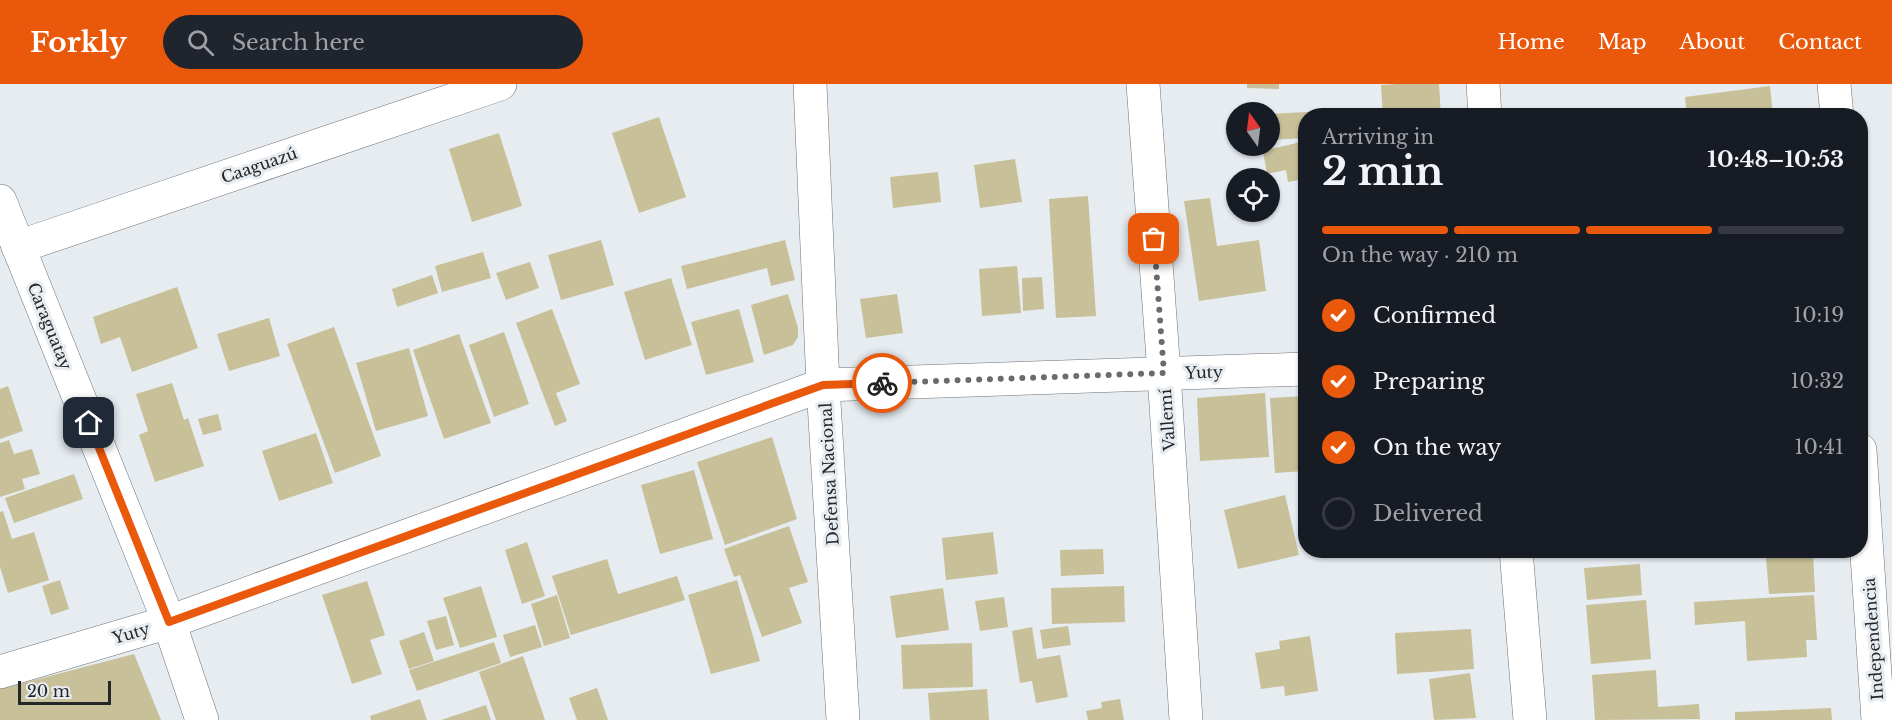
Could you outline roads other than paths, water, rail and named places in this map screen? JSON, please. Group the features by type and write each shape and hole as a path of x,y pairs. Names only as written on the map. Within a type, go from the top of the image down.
{"street":[{"name":"Caaguazú","path":"18,247 500,84"},
{"name":"Defensa Nacional","path":"810,84 823,385 843,720"},
{"name":"Vallemí","path":"1143,84 1186,720"},
{"path":"1483,84 1484,108"},
{"path":"1834,84 1836,108"},
{"name":"Caraguatay","path":"0,201 169,622 202,720"},
{"name":"Yuty","path":"0,672 169,622 823,385 1298,369"},
{"path":"1517,558 1530,720"},
{"name":"Independencia","path":"1867,558 1878,720"}]}
